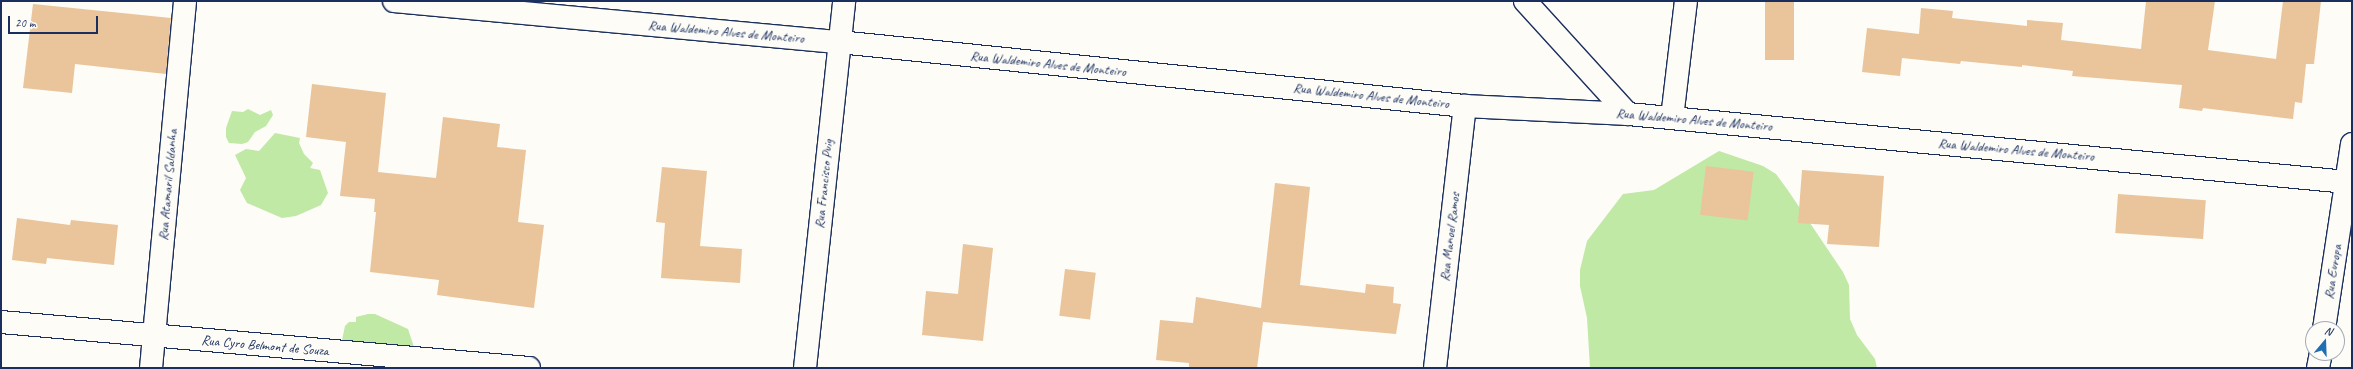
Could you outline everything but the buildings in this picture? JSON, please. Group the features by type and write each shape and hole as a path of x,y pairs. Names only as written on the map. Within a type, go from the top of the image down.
{"street":[{"name":"Rua Atamaril Saldanha","path":"151,368 185,1"},
{"name":"Rua Waldemiro Alves de Monteiro","path":"394,1 839,42 1465,106 1628,114 2348,182"},
{"name":"Rua Francisco Puig","path":"805,368 844,1"},
{"path":"1525,1 1628,114"},
{"path":"1672,118 1686,1"},
{"name":"Rua Manoel Ramos","path":"1435,368 1465,106"},
{"name":"Rua Europa","path":"2325,321 2348,182 2352,144"},
{"name":"Rua Cyro Belmont de Souza","path":"1,322 529,368"}],"green space":[{"path":"248,109 260,115 271,110 273,115 266,126 255,132 248,142 242,144 229,143 226,137 226,128 232,111 243,112"},
{"path":"275,133 300,138 299,143 304,154 313,163 310,168 320,170 328,193 321,205 296,216 282,218 247,203 240,190 246,178 235,155 246,149 259,151"},
{"path":"1719,151 1763,166 1776,174 1787,189 1843,272 1849,285 1850,319 1857,335 1875,359 1877,368 1590,368 1587,318 1580,286 1580,270 1587,241 1623,194 1654,190"},
{"path":"375,314 408,329 416,353 341,345 345,326 349,322 356,322 356,317"}]}
